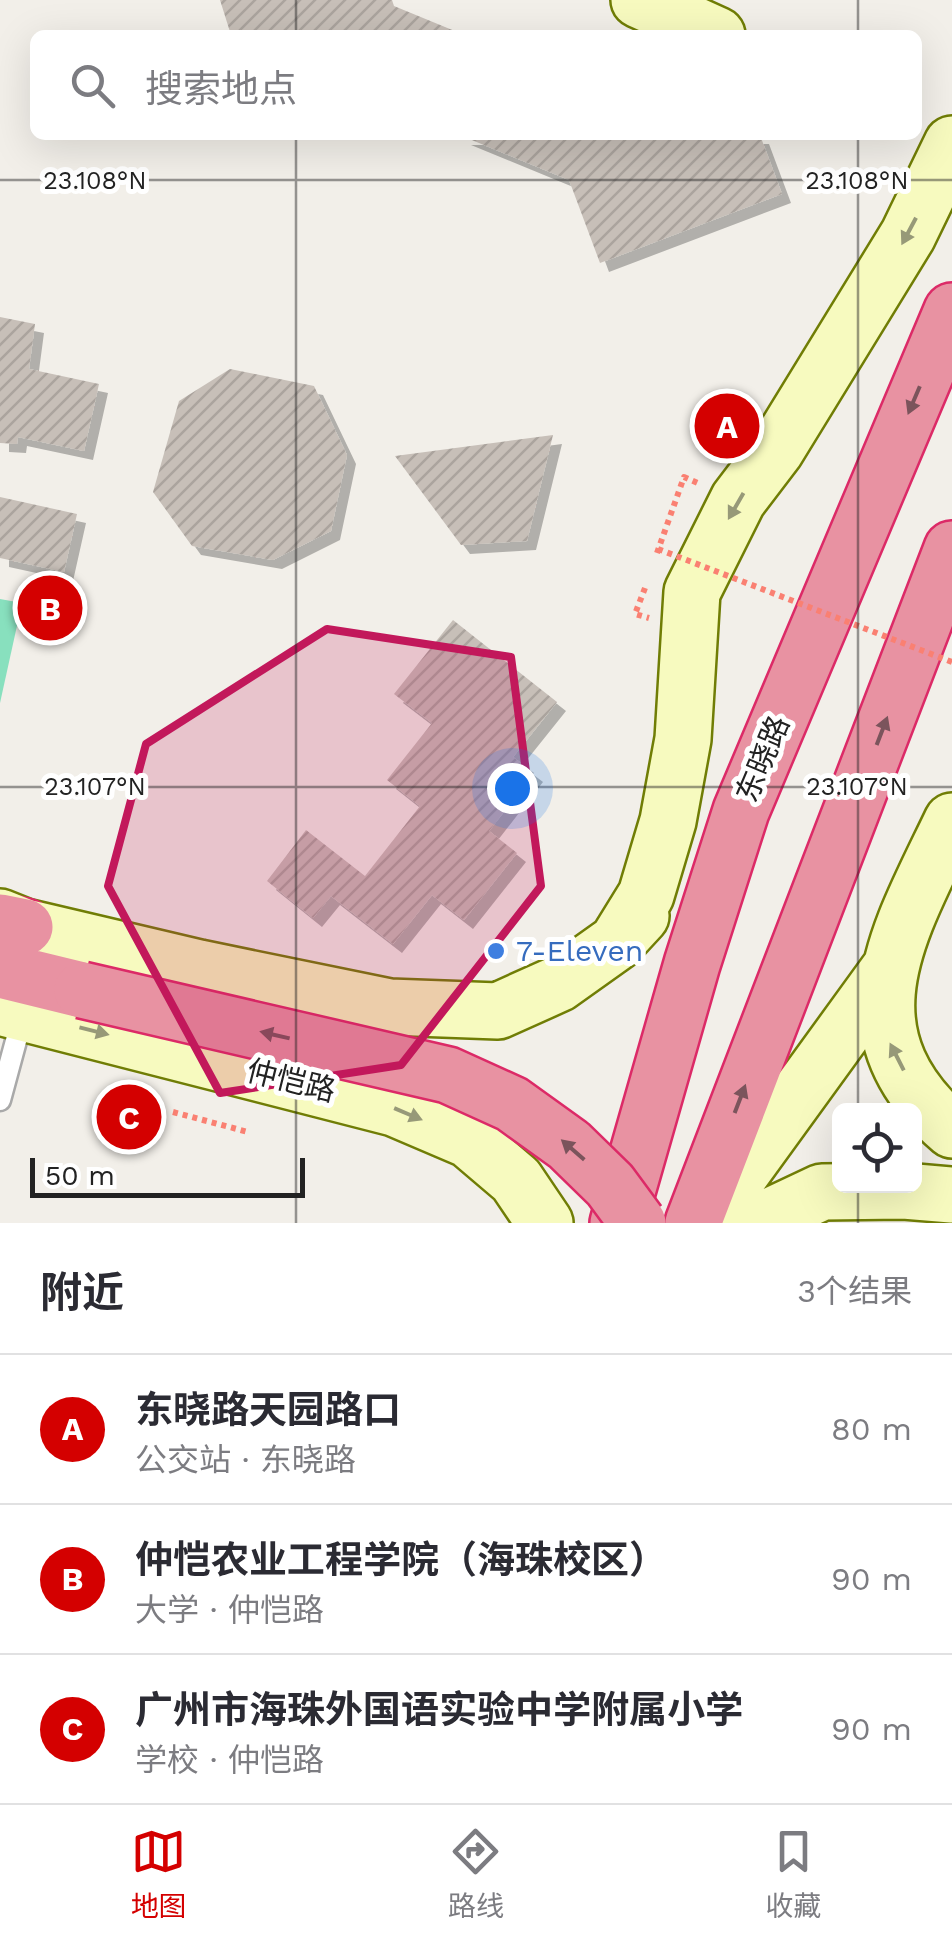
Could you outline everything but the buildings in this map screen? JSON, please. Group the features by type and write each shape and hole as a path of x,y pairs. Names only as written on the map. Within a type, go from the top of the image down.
{"highway":[{"name":"东晓路","path":"618,1223 692,964 742,811 952,310"},
{"path":"693,1223 952,548"},
{"path":"8,959 82,990 448,1076 512,1104 569,1145 610,1185 638,1223"}],"main road":[{"path":"638,0 706,30"},
{"path":"617,942 646,895 673,793 683,739 692,592 738,500 776,450 908,235 952,142 922,127"},
{"path":"673,793 692,964"},
{"path":"8,959 199,968 389,1007 498,1010 558,984 617,942 742,811"},
{"path":"705,1223 890,968 952,821"},
{"name":"仲恺路","path":"8,959 469,1140 516,1180 544,1223"},
{"path":"890,968 884,1003 887,1037 895,1060 939,1119 952,1130"},
{"path":"756,1223 822,1192 952,1195"}],"lane":[{"path":"0,1100 8,959"}],"path":[{"path":"684,477 658,550 952,662"},
{"path":"173,1112 248,1132"}],"highlighted area":[{"path":"327,629 511,657 541,886 401,1065 220,1093 108,886 146,744"}],"green space":[{"path":"0,599 22,603 0,703"}],"place":[{"name":"东晓路天园路口","path":"727,426"},
{"name":"仲恺农业工程学院（海珠校区）","path":"50,608"},
{"name":"7-Eleven","path":"496,951"},
{"name":"广州市海珠外国语实验中学附属小学","path":"129,1117"}]}
